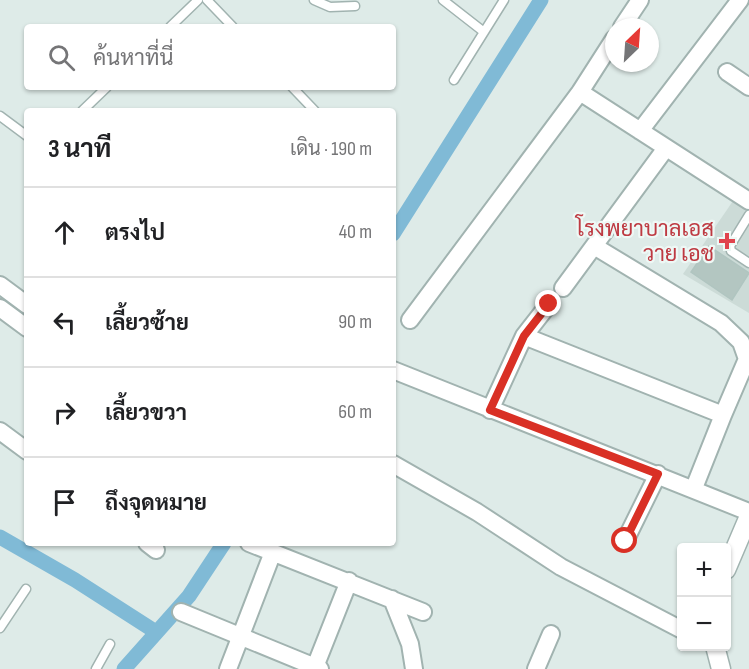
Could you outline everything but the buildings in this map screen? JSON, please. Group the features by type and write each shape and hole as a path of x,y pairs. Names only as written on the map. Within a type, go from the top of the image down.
{"street":[{"path":"628,18 640,0"},
{"path":"640,131 740,0"},
{"path":"410,320 579,92 605,53"},
{"path":"728,72 749,87"},
{"path":"579,92 749,201"},
{"path":"563,288 666,148"},
{"path":"594,246 721,323 741,342 747,360 694,488"},
{"path":"0,285 21,300 1,310 24,326"},
{"path":"490,410 524,336 549,304"},
{"path":"524,336 723,415"},
{"path":"396,371 694,488 749,514 731,558"},
{"path":"0,431 24,450"},
{"path":"396,466 477,512 561,567 677,628"},
{"path":"625,541 658,474"},
{"path":"257,546 423,612"},
{"path":"228,669 273,552"},
{"path":"181,612 317,668 349,581"},
{"path":"392,599 410,644 414,669"},
{"path":"536,669 551,634"},
{"path":"716,651 722,668"}],"lane":[{"path":"173,24 198,0"},
{"path":"207,0 230,24"},
{"path":"314,0 330,8 355,6"},
{"path":"443,0 484,32"},
{"path":"454,80 504,0"},
{"path":"85,108 104,90"},
{"path":"295,90 312,108"},
{"path":"0,116 24,134"},
{"path":"749,215 730,246 731,251 749,263"},
{"path":"0,628 26,589"},
{"path":"96,669 110,644"}],"shaded area":[{"name":"โรงพยาบาลเอส วาย เอช","path":"735,198 749,208 749,313 683,274"}],"waterway":[{"path":"396,229 541,0"},
{"path":"0,537 75,580 156,632"},
{"path":"124,669 189,596 222,546"}],"place":[{"name":"โรงพยาบาลเอส วาย เอช","path":"727,241"}],"route":[{"path":"549,304 524,336 490,410 658,474 625,541"}]}
